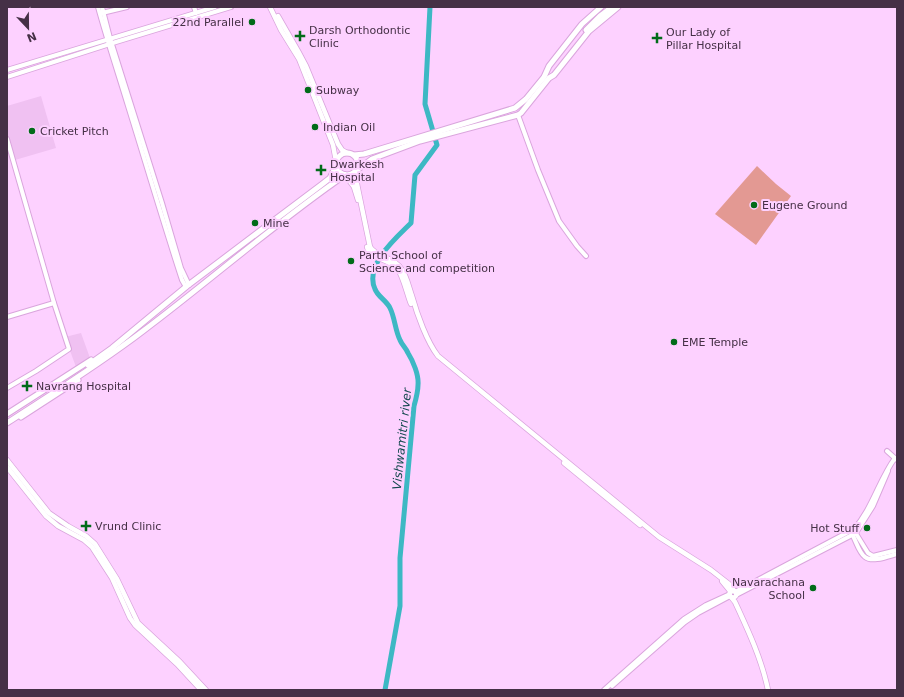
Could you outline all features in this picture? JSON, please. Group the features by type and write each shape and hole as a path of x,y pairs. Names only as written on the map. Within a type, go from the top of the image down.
{"main road":[{"path":"270,7 281,30 299,59 324,117 338,144 342,150 354,155 364,154 451,130 515,108 547,78 554,75 589,31 618,7"},
{"path":"274,7 298,50 324,117 333,145 339,172 345,176 354,187 368,249 371,252 400,266 432,348 438,356 660,540 722,578 733,594 763,671 768,690"},
{"path":"547,78 549,66 582,24 601,7"},
{"path":"451,130 518,115 530,102 585,27 595,16 607,7"},
{"path":"552,71 590,25 612,7"},
{"path":"515,108 520,110 518,115"},
{"path":"7,424 145,330 295,212 345,176 352,174 372,159 419,139"},
{"path":"7,414 56,381 92,360 99,360 187,286 330,178 340,155 347,153"},
{"path":"354,155 358,164 357,184 371,252"},
{"path":"7,424 28,413 99,366 99,360"},
{"path":"7,418 92,365"},
{"path":"7,460 49,513 96,544 117,579 138,623 180,662 206,690"},
{"path":"7,467 46,516 58,526 84,540 92,547 112,578 130,618 135,625 177,664 201,690"}],"street":[{"path":"98,7 161,216 182,280 187,286"},
{"path":"101,13 102,7"},
{"path":"101,13 126,7"},
{"path":"194,7 196,13"},
{"path":"7,70 215,7"},
{"path":"7,77 231,7"},
{"path":"518,115 538,170 560,221 576,246 586,256"},
{"path":"7,139 54,303 69,349 7,388"},
{"path":"7,317 54,303"},
{"path":"608,690 685,622 698,613 853,532 864,515 889,466 896,459 887,451"},
{"path":"853,532 868,553 872,556 897,550"},
{"path":"853,532 863,556 867,559 873,560 897,554"},
{"path":"604,690 684,619 706,605 733,594"}],"shaded area":[{"path":"41,96 56,148 15,160 7,133 7,106"},
{"name":"Eugene Ground","path":"757,166 791,196 756,245 715,214"},
{"path":"81,333 90,358 76,367 65,337"}],"waterway":[{"name":"Vishwamitri river","path":"385,690 400,606 400,558 414,406 418,381 414,364 398,336 390,308 376,292 373,280 374,271 383,253 411,223 415,175 437,145 425,104 430,7"}],"place":[{"name":"22nd Parallel","path":"252,22"},
{"name":"Darsh Orthodontic Clinic","path":"300,36"},
{"name":"Our Lady of Pillar Hospital","path":"657,38"},
{"name":"Subway","path":"308,90"},
{"name":"Indian Oil","path":"315,127"},
{"name":"Cricket Pitch","path":"32,131"},
{"name":"Dwarkesh Hospital","path":"321,170"},
{"name":"Eugene Ground","path":"754,205"},
{"name":"Mine","path":"255,223"},
{"name":"Parth School of Science and competition","path":"351,261"},
{"name":"EME Temple","path":"674,342"},
{"name":"Navrang Hospital","path":"27,386"},
{"name":"Vrund Clinic","path":"86,526"},
{"name":"Hot Stuff","path":"867,528"},
{"name":"Navarachana School","path":"813,588"}]}
